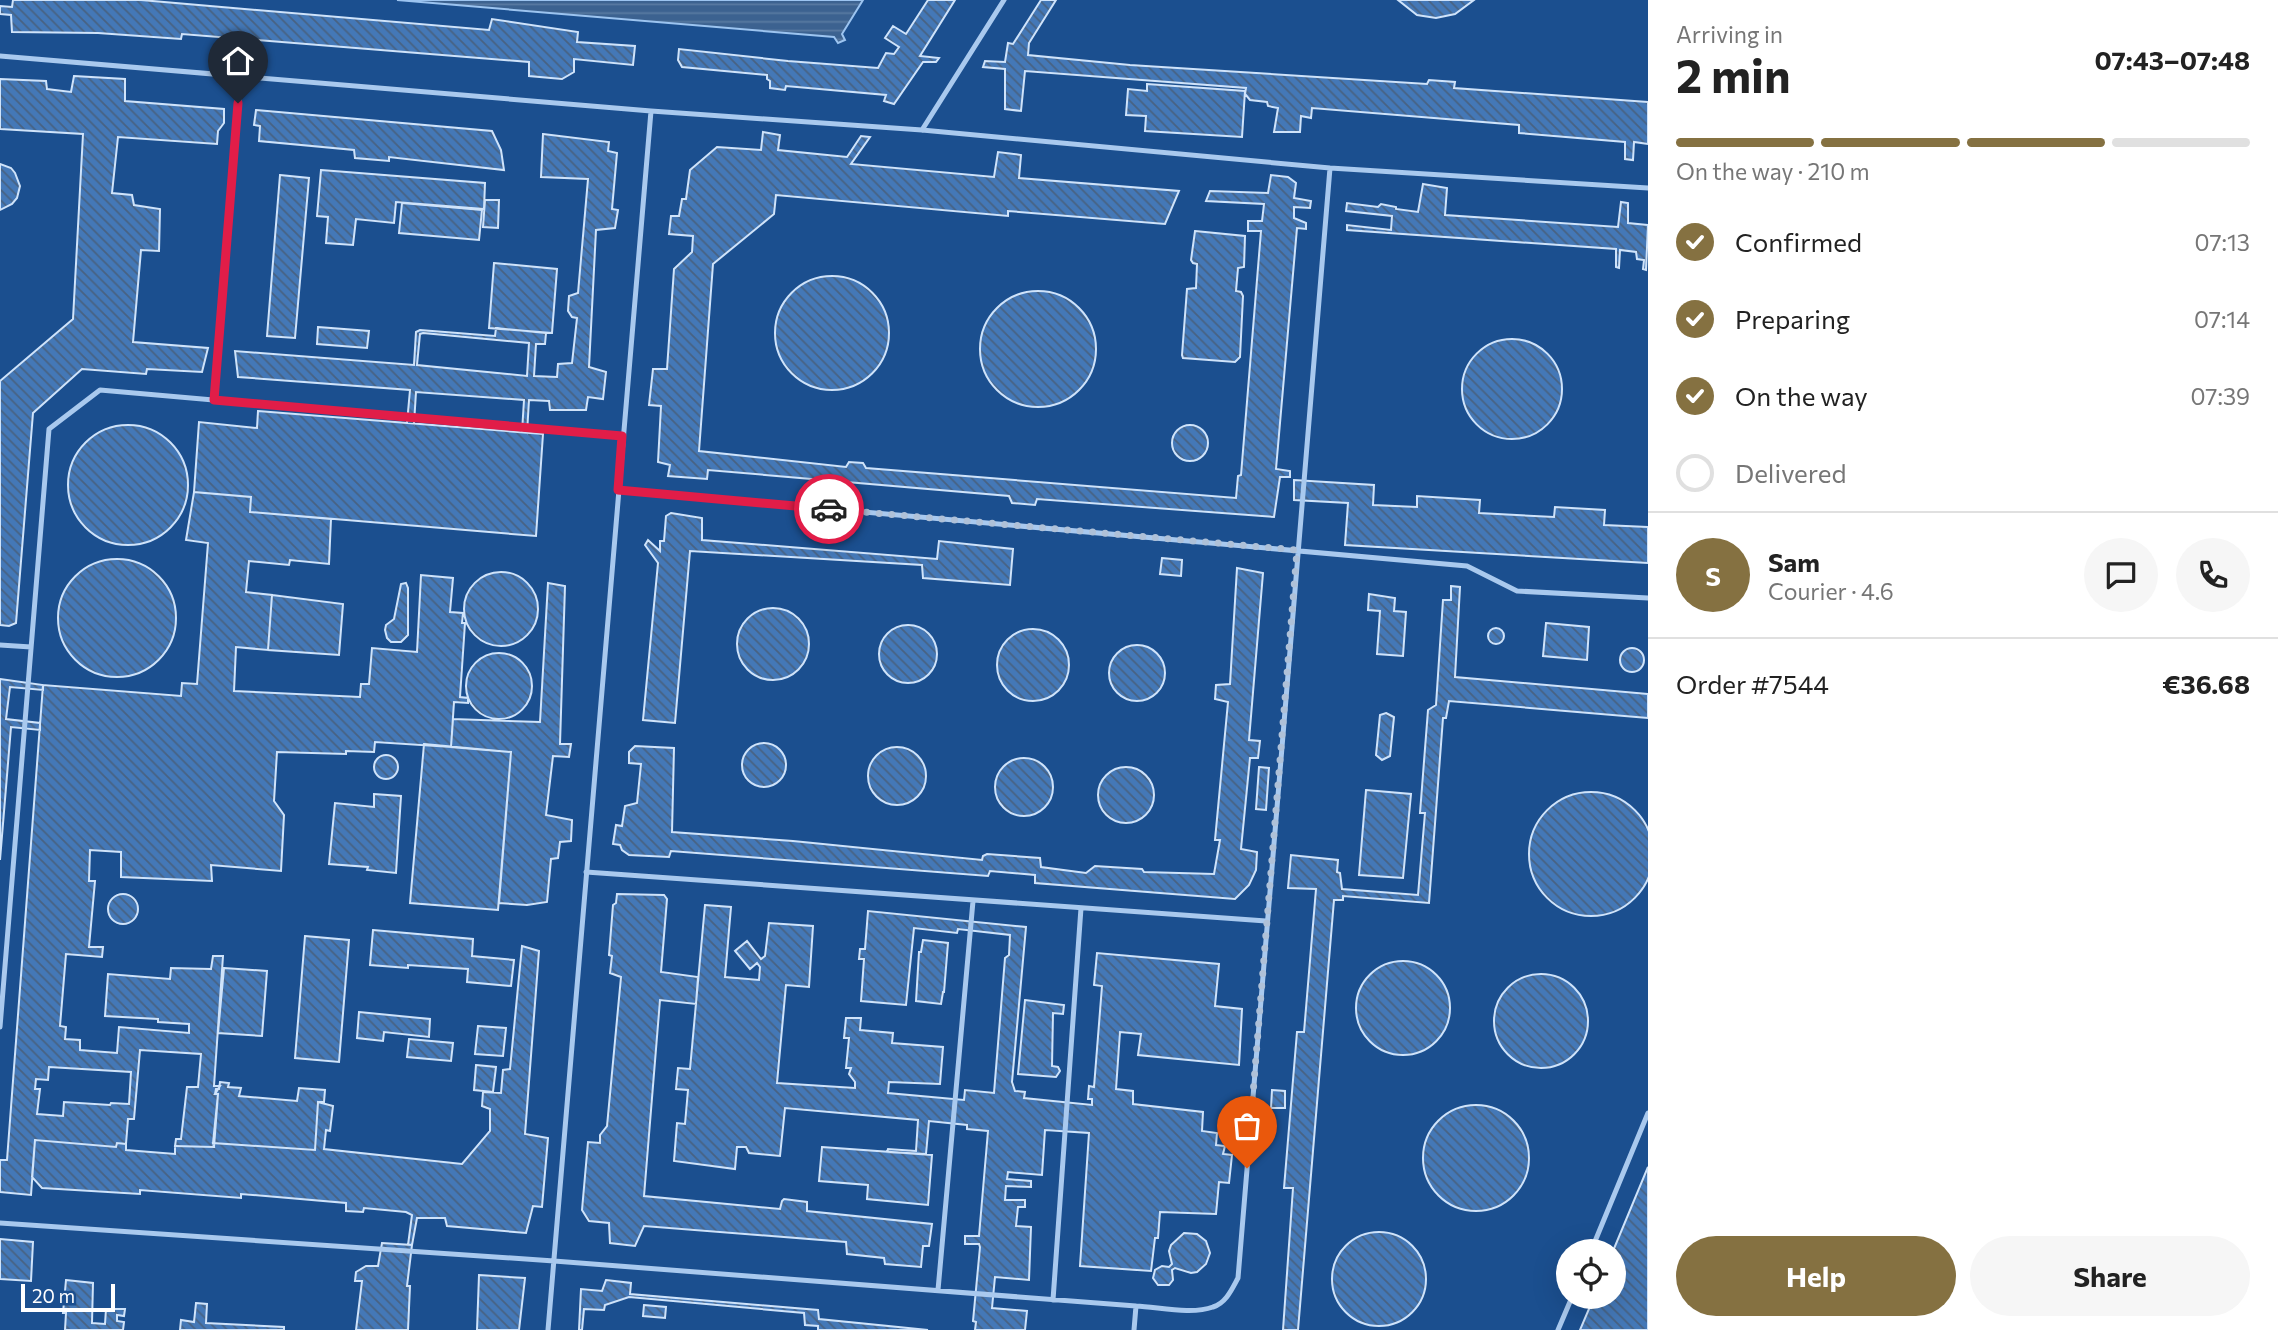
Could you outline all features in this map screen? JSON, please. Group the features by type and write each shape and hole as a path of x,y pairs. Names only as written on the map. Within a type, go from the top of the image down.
{"lane":[{"path":"922,130 1004,0"},
{"path":"0,56 651,111 922,130 1330,168 1648,188"},
{"path":"214,400 241,76"},
{"path":"548,1330 651,111"},
{"path":"0,1223 554,1261 1136,1306 1194,1309 1215,1307 1229,1295 1238,1278 1330,168"},
{"path":"0,1027 49,429 100,390 622,436"},
{"path":"618,490 1467,566 1517,591 1648,598"},
{"path":"0,645 31,647"},
{"path":"586,872 1266,921"},
{"path":"938,1290 973,901"},
{"path":"1053,1300 1081,908"},
{"path":"1596,1239 1648,1113"},
{"path":"1134,1330 1136,1306"},
{"path":"1558,1330 1567,1309"}],"water":[{"path":"397,0 863,0 842,34 845,40 838,43 834,37"}],"building":[{"path":"13,0 141,0 489,30 492,19 578,32 577,42 635,46 633,65 574,59 574,72 562,79 529,76 529,62 182,34 181,39 98,33 12,32 11,15 0,14 0,6 12,7"},
{"path":"928,0 955,0 920,56 939,58 936,62 923,62 894,104 884,101 886,95 786,86 785,90 770,88 767,75 682,67 678,60 679,49 878,68 886,53 894,54 899,47 885,38 893,26 906,34"},
{"path":"1041,0 1056,0 1029,43 1028,55 1130,65 1427,84 1429,80 1455,82 1454,88 1648,102 1648,144 1634,142 1633,160 1625,159 1625,142 1519,133 1519,125 1312,108 1311,118 1301,116 1300,132 1274,132 1278,108 1268,106 1267,102 1250,100 1245,94 1246,88 1025,71 1021,111 1005,109 1005,69 983,67 985,61 1005,62 1008,43 1013,44"},
{"path":"1398,0 1474,0 1455,14 1436,18 1417,15"},
{"path":"74,76 125,79 125,101 224,109 224,123 218,131 217,144 118,137 112,193 132,195 134,205 160,209 159,251 141,250 133,342 208,348 202,372 147,369 146,374 82,369 33,413 16,623 9,626 0,625 0,381 73,319 83,134 0,129 0,79 46,81 47,89 71,92"},
{"path":"1147,84 1245,91 1242,137 1145,131 1146,116 1126,115 1128,89 1147,91"},
{"path":"256,110 492,131 501,150 504,170 389,157 389,161 355,158 354,150 259,141 260,126 254,125"},
{"path":"763,132 780,135 778,150 847,157 861,136 870,137 851,164 994,177 998,152 1021,155 1019,178 1179,191 1165,224 1008,211 1008,216 776,195 774,214 713,264 699,451 846,467 849,462 863,463 866,468 1236,498 1238,476 1241,475 1261,231 1248,231 1248,221 1262,221 1264,204 1206,201 1210,191 1268,193 1271,175 1288,177 1296,183 1294,198 1311,201 1310,208 1294,207 1294,218 1306,223 1306,229 1297,228 1276,469 1290,471 1290,477 1280,477 1274,517 1037,499 1035,505 1012,503 1009,496 708,470 707,479 668,476 670,465 658,462 661,406 649,405 653,369 667,369 674,269 692,252 693,236 669,234 671,216 679,216 682,199 686,199 690,170 717,147 761,150"},
{"path":"543,134 609,142 608,151 617,153 612,209 618,210 615,228 596,230 589,367 606,372 603,399 588,397 586,410 550,410 549,401 529,400 527,433 522,432 524,400 416,392 414,424 407,423 410,390 238,377 235,351 414,365 416,332 420,330 495,336 496,328 546,333 545,344 536,344 534,376 557,377 558,364 572,363 577,318 572,317 568,311 569,296 578,293 588,179 541,177","holes":["423,333 529,343 527,376 417,365 420,334"]},
{"path":"0,164 11,168 20,186 17,198 12,204 0,210"},
{"path":"321,170 485,183 484,209 396,202 394,223 356,219 353,245 326,243 328,217 317,216"},
{"path":"280,175 309,178 295,338 267,336"},
{"path":"1423,184 1447,188 1445,215 1618,227 1621,202 1628,203 1628,223 1648,225 1646,270 1643,269 1644,260 1637,259 1636,252 1620,250 1619,268 1616,267 1616,249 1347,230 1347,225 1391,230 1392,216 1346,211 1347,203 1378,207 1381,204 1418,212"},
{"path":"485,200 499,200 498,228 483,227"},
{"path":"402,203 482,210 479,240 399,233"},
{"path":"1195,231 1245,236 1244,267 1238,268 1236,291 1243,296 1240,357 1235,362 1183,358 1182,355 1187,289 1196,288 1197,264 1191,260"},
{"path":"494,263 557,269 552,333 489,328"},
{"path":"832,276 854,280 864,285 880,301 885,311 889,333 885,355 880,365 864,381 854,386 832,390 810,386 800,381 784,365 779,355 775,333 779,311 784,301 800,285 810,280"},
{"path":"1038,291 1060,296 1079,308 1091,327 1096,349 1091,371 1079,390 1060,402 1038,407 1016,402 997,390 985,371 980,349 985,327 997,308 1016,296"},
{"path":"318,327 369,331 367,348 317,344"},
{"path":"1512,339 1540,347 1554,361 1562,389 1554,417 1540,431 1512,439 1484,431 1470,417 1462,389 1470,361 1484,347"},
{"path":"258,411 543,434 536,536 250,512 251,497 194,492 199,422 257,428"},
{"path":"128,425 151,430 170,443 183,462 188,485 183,508 170,527 151,540 128,545 105,540 86,527 73,508 68,485 73,462 86,443 105,430"},
{"path":"1190,425 1203,430 1208,443 1203,456 1190,461 1177,456 1172,443 1177,430"},
{"path":"1294,480 1374,485 1373,505 1417,507 1417,496 1480,500 1479,513 1554,517 1555,507 1605,510 1604,525 1648,527 1648,563 1345,545 1348,503 1294,500"},
{"path":"194,492 251,497 250,512 331,519 329,564 290,560 289,565 249,561 246,592 272,595 268,650 236,647 234,691 360,697 361,684 369,684 372,648 417,652 421,575 453,578 450,612 463,613 462,623 465,623 460,697 468,698 468,703 454,702 451,747 375,742 374,752 277,752 274,801 284,815 281,871 211,865 212,881 121,877 121,852 90,850 89,881 95,881 89,947 103,947 102,957 66,954 60,1026 66,1027 65,1039 80,1040 80,1050 117,1053 119,1027 189,1033 189,1024 105,1016 108,974 170,979 171,968 211,969 213,956 223,956 214,1086 220,1086 215,1094 218,1094 214,1147 175,1146 176,1139 181,1139 187,1087 198,1087 201,1054 140,1050 134,1119 128,1119 126,1144 117,1143 116,1147 35,1140 31,1195 0,1192 0,1160 7,1160 43,685 181,696 182,683 197,684 208,543 186,540","holes":["49,1067 131,1072 129,1104 64,1102 63,1116 37,1114 40,1089 35,1089 36,1079 48,1080"]},
{"path":"671,513 702,518 702,540 937,559 939,541 1013,549 1010,585 923,578 922,565 690,551 675,723 643,720 658,563 645,545 648,540 660,551 660,541 664,541 666,516"},
{"path":"1162,558 1182,560 1181,576 1160,574"},
{"path":"117,559 140,564 159,576 171,595 176,618 171,641 159,660 140,672 117,677 94,672 75,660 63,641 58,618 63,595 75,576 94,564"},
{"path":"1237,568 1263,573 1249,740 1260,741 1258,758 1250,758 1241,849 1257,852 1256,870 1249,885 1235,899 1035,883 1035,875 990,871 988,876 671,851 669,857 629,855 620,845 613,844 616,825 622,826 625,806 637,803 641,764 629,763 629,752 635,746 674,748 672,832 982,860 987,854 1040,858 1041,867 1086,873 1095,866 1142,869 1144,872 1214,874 1220,840 1215,840 1228,702 1215,699 1216,685 1230,684"},
{"path":"501,572 515,575 527,583 535,595 538,609 535,623 527,635 515,643 501,646 487,643 475,635 467,623 464,609 467,595 475,583 487,575"},
{"path":"406,583 408,635 401,642 391,642 387,638 386,625 394,619 401,584"},
{"path":"548,583 565,586 560,744 571,744 569,757 553,756 546,815 572,820 571,841 560,842 558,858 551,859 547,902 527,905 499,903 511,752 451,747 453,719 540,722"},
{"path":"1451,586 1460,587 1455,677 1648,694 1648,718 1449,701 1446,718 1443,718 1429,903 1343,896 1343,900 1334,900 1298,1330 1283,1330 1293,1188 1284,1188 1297,1032 1304,1032 1316,889 1288,888 1291,855 1338,860 1337,872 1340,873 1342,889 1418,895 1425,813 1420,813 1428,710 1436,705 1443,600 1451,600"},
{"path":"1369,594 1395,598 1394,611 1406,612 1403,656 1377,654 1380,611 1368,610"},
{"path":"272,595 343,604 339,655 268,650"},
{"path":"773,608 793,614 803,624 809,644 803,664 793,674 773,680 753,674 743,664 737,644 743,624 753,614"},
{"path":"1546,623 1589,627 1587,660 1543,656"},
{"path":"902,625 914,625 929,633 937,648 937,660 929,675 914,683 902,683 887,675 879,660 879,648 887,633"},
{"path":"1496,628 1504,636 1496,644 1488,636"},
{"path":"1033,629 1053,635 1063,645 1069,665 1063,685 1053,695 1033,701 1013,695 1003,685 997,665 1003,645 1013,635"},
{"path":"1132,645 1142,645 1157,653 1163,662 1163,684 1157,693 1142,701 1132,701 1114,689 1109,678 1109,668 1121,650"},
{"path":"1632,648 1643,655 1644,660 1637,671 1632,672 1621,665 1620,660 1627,649"},
{"path":"499,653 512,656 522,663 529,673 532,686 529,699 522,709 512,716 499,719 486,716 476,709 469,699 466,686 469,673 476,663 486,656"},
{"path":"0,679 43,685 43,690 10,687 6,719 40,723 40,730 11,727 0,860"},
{"path":"1386,713 1394,717 1390,756 1382,760 1376,755 1380,715"},
{"path":"764,743 779,750 786,765 779,780 764,787 749,780 742,765 749,750"},
{"path":"424,744 511,752 498,910 410,903"},
{"path":"897,747 913,752 921,760 926,776 921,792 913,800 897,805 881,800 873,792 868,776 873,760 881,752"},
{"path":"386,755 394,759 398,767 394,775 386,779 378,775 374,767 378,759"},
{"path":"1024,758 1040,763 1048,771 1053,787 1048,803 1040,811 1024,816 1008,811 1000,803 995,787 1000,771 1008,763"},
{"path":"1121,767 1131,767 1146,775 1152,784 1152,806 1146,815 1131,823 1121,823 1103,811 1098,800 1098,790 1110,772"},
{"path":"1259,767 1269,768 1266,810 1256,809"},
{"path":"1366,790 1411,794 1403,878 1359,875"},
{"path":"1591,792 1615,797 1635,810 1648,830 1648,878 1635,898 1615,911 1591,916 1567,911 1547,898 1534,878 1529,854 1534,830 1547,810 1567,797"},
{"path":"374,794 401,796 396,873 367,870 368,867 329,864 335,803 374,807"},
{"path":"123,894 134,898 138,909 134,920 123,924 112,920 108,909 112,898"},
{"path":"617,894 664,895 667,899 661,972 698,977 696,1004 660,1000 644,1196 780,1209 784,1199 807,1202 807,1211 932,1224 929,1246 923,1246 921,1267 885,1264 884,1258 847,1254 846,1242 644,1226 635,1246 610,1243 609,1223 589,1221 582,1210 588,1142 600,1143 600,1135 607,1126 621,977 610,973 612,956 609,955 613,905 616,903"},
{"path":"705,905 731,907 725,977 759,980 760,967 757,963 750,969 735,951 747,941 761,959 765,956 769,923 813,926 809,987 786,985 777,1083 855,1088 855,1082 849,1074 851,1068 846,1068 849,1038 844,1038 846,1018 861,1018 860,1030 893,1033 892,1043 943,1047 940,1084 889,1082 888,1093 964,1100 965,1090 994,1093 1005,958 1009,955 1010,935 958,929 957,933 914,928 906,1005 861,1001 864,959 859,959 860,949 865,949 868,911 1026,927 1012,1082 1015,1091 1025,1092 1024,1098 1092,1105 1092,1099 1088,1099 1089,1086 1094,1087 1102,986 1094,985 1097,953 1219,964 1215,1006 1242,1009 1239,1065 1138,1055 1141,1034 1120,1032 1116,1089 1133,1091 1133,1104 1203,1112 1202,1131 1217,1133 1216,1145 1225,1146 1223,1154 1232,1155 1229,1183 1219,1182 1216,1214 1160,1212 1151,1271 1080,1266 1089,1133 1045,1130 1042,1175 1008,1172 1007,1179 1031,1181 1031,1187 1006,1186 1005,1200 1025,1200 1025,1207 1018,1207 1016,1226 1031,1227 1029,1280 995,1277 992,1308 1027,1311 1025,1330 975,1330 976,1322 973,1321 980,1247 979,1244 965,1244 965,1236 979,1236 988,1131 967,1129 967,1125 929,1121 926,1154 887,1152 888,1149 916,1151 918,1120 785,1108 780,1156 749,1153 746,1147 737,1147 735,1169 674,1161 677,1123 685,1124 688,1090 676,1089 678,1068 690,1069"},
{"path":"373,930 473,939 472,956 514,960 511,986 467,982 468,969 370,965"},
{"path":"305,936 349,940 339,1062 295,1058"},
{"path":"923,940 948,943 941,1004 916,1001 919,952"},
{"path":"522,946 539,951 525,1134 548,1138 542,1207 533,1206 526,1233 447,1226 445,1218 417,1218 412,1245 408,1245 412,1215 406,1212 364,1208 363,1212 346,1211 346,1203 241,1194 241,1198 140,1190 140,1194 42,1188 32,1177 35,1140 116,1147 117,1143 126,1144 126,1150 175,1154 175,1146 214,1147 213,1143 315,1150 318,1102 333,1106 330,1131 326,1130 324,1149 462,1164 490,1131 490,1109 482,1106 483,1092 501,1093 503,1070 510,1069"},
{"path":"1403,961 1421,965 1436,975 1446,990 1450,1008 1446,1026 1436,1041 1421,1051 1403,1055 1385,1051 1370,1041 1360,1026 1356,1008 1360,990 1370,975 1385,965"},
{"path":"224,968 267,971 262,1036 218,1033"},
{"path":"1541,974 1559,978 1574,988 1584,1003 1588,1021 1584,1039 1574,1054 1559,1064 1541,1068 1523,1064 1508,1054 1498,1039 1494,1021 1498,1003 1508,988 1523,978"},
{"path":"1025,1000 1064,1005 1063,1014 1053,1013 1052,1066 1058,1067 1060,1071 1056,1077 1018,1074"},
{"path":"359,1012 430,1019 429,1037 384,1032 383,1041 357,1038"},
{"path":"478,1026 506,1028 503,1056 475,1054"},
{"path":"409,1039 453,1043 451,1061 407,1057"},
{"path":"476,1065 496,1067 493,1092 474,1090"},
{"path":"220,1082 229,1083 228,1087 241,1088 239,1096 297,1101 299,1088 325,1090 324,1102 318,1102 315,1150 213,1143 218,1094 215,1094"},
{"path":"1272,1090 1285,1091 1285,1108 1271,1108"},
{"path":"1476,1105 1496,1109 1514,1120 1525,1138 1529,1158 1525,1178 1514,1196 1496,1207 1476,1211 1456,1207 1438,1196 1427,1178 1423,1158 1427,1138 1438,1120 1456,1109"},
{"path":"822,1147 932,1155 928,1205 867,1199 868,1185 819,1181"},
{"path":"1648,1167 1648,1330 1580,1330 1589,1309 1626,1309 1626,1239 1618,1239"},
{"path":"1379,1232 1397,1236 1412,1246 1422,1261 1426,1279 1422,1297 1412,1312 1397,1322 1379,1326 1361,1322 1346,1312 1336,1297 1332,1279 1336,1261 1346,1246 1361,1236"},
{"path":"1184,1233 1197,1234 1206,1241 1210,1253 1206,1264 1197,1272 1191,1273 1175,1268 1172,1270 1173,1280 1169,1285 1158,1285 1153,1278 1155,1270 1172,1264 1169,1251 1171,1245"},
{"path":"0,1239 33,1242 31,1281 0,1279"},
{"path":"382,1243 412,1245 407,1286 410,1286 408,1330 356,1330 362,1281 355,1281 356,1272 366,1266 378,1266"},
{"path":"479,1275 525,1278 519,1330 477,1330"},
{"path":"66,1280 93,1283 92,1323 105,1324 106,1309 125,1309 124,1316 117,1315 117,1321 124,1322 123,1330 65,1330 66,1313 63,1313"},
{"path":"606,1280 631,1283 630,1294 818,1310 819,1319 928,1330 818,1330 818,1326 805,1325 804,1313 629,1297 605,1305 604,1310 584,1309 582,1330 579,1330 581,1289 602,1291"},
{"path":"196,1303 207,1304 206,1323 284,1327 284,1330 180,1330 181,1320 194,1322"},
{"path":"644,1305 666,1307 665,1318 643,1316"}],"way so far":[{"path":"829,509 1297,550 1247,1168"}],"route":[{"path":"238,103 214,400 622,436 618,490 829,509"}]}
